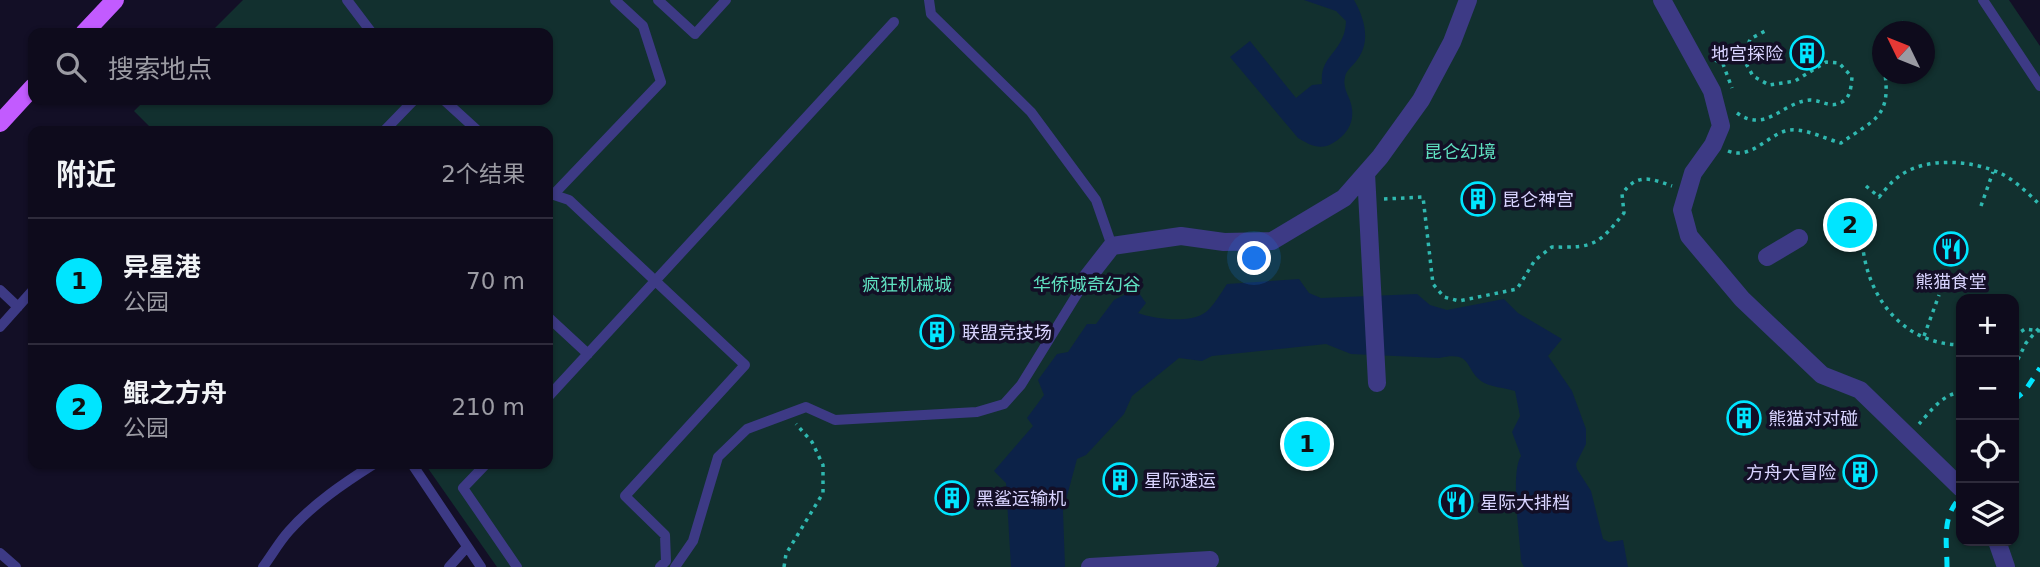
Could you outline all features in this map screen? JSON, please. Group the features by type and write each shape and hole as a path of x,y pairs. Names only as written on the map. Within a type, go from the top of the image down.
{"main road":[{"path":"89,28 115,0"},
{"path":"0,123 28,93"}],"street":[{"path":"1087,278 1112,246 1181,236 1224,242 1272,240 1344,198 1422,100 1452,42 1468,0"},
{"path":"1662,0 1712,91 1721,126 1713,145 1693,173 1682,210 1689,236 1742,299 1822,375 1860,390 1956,483"},
{"path":"1366,173 1377,383"},
{"path":"1767,257 1799,238"},
{"path":"1999,546 2006,567"},
{"path":"1090,567 1210,559"}],"lane":[{"path":"347,0 368,28"},
{"path":"553,191 662,82 643,26 615,0"},
{"path":"658,0 695,34 726,0"},
{"path":"929,0 931,14 1031,112 1096,200 1112,246"},
{"path":"1983,0 2040,86"},
{"path":"553,392 894,22"},
{"path":"389,126 409,105"},
{"path":"449,105 473,126"},
{"path":"553,195 569,200 745,365 625,496 665,535 666,561 660,567"},
{"path":"675,567 693,541 718,457 747,429 806,407 835,420 977,412 1004,404 1021,385 1087,278"},
{"path":"0,290 18,307"},
{"path":"0,327 28,296"},
{"path":"553,322 588,354"},
{"path":"263,567 286,534 308,512 366,469"},
{"path":"415,469 481,567"},
{"path":"481,469 463,488 517,567"},
{"path":"449,567 467,547"},
{"path":"0,553 16,567"}],"path":[{"path":"1735,101 1737,113 1747,120 1759,121 1810,100 1832,106 1844,102 1851,92 1852,77 1839,63 1826,62 1795,81 1769,85 1753,76 1744,60 1750,39 1767,30"},
{"path":"1693,56 1707,57 1723,64 1732,90"},
{"path":"1713,145 1735,154 1756,148 1786,131 1801,130 1841,143 1878,117 1888,95 1886,84"},
{"path":"1866,186 1879,197 1898,177 1921,166 1947,162 1977,166 2002,174 2025,190 2040,205"},
{"path":"1981,206 1993,171"},
{"path":"1368,200 1423,197 1433,284 1444,297 1459,301 1517,289 1535,260 1552,247 1582,248 1594,243 1608,233 1624,213 1622,194 1630,183 1644,178 1688,191"},
{"path":"1856,203 1845,238 1862,239 1863,259 1880,302 1898,322 1924,337 1956,345"},
{"path":"1924,337 1939,295"},
{"path":"2019,333 2025,329 2039,330"},
{"path":"2019,357 2026,343 2039,330"},
{"path":"1908,436 1937,404 1956,393"},
{"path":"776,418 797,425 812,442 823,465 823,493 786,554 783,567"}],"green space":[{"name":"华侨城奇幻谷","path":"243,0 2009,0 2040,46 2040,567 497,567 428,469 553,469 553,126 149,126 134,111 140,105 553,105 553,28 215,28"}],"water":[{"path":"1304,0 1354,0 1365,30 1364,46 1344,80 1352,112 1350,124 1339,139 1324,147 1311,145 1298,138 1230,57 1250,41 1296,98 1312,85 1322,84 1324,66 1345,32 1346,21 1336,11"},
{"path":"1299,279 1309,293 1321,298 1417,294 1430,305 1447,310 1504,299 1518,313 1562,339 1548,356 1572,391 1586,429 1586,444 1576,464 1577,469 1591,491 1603,539 1609,542 1623,540 1628,567 1524,567 1521,561 1516,490 1521,456 1512,432 1520,416 1515,391 1484,383 1463,359 1458,357 1351,354 1326,344 1212,356 1202,361 1179,358 1132,396 1124,414 1086,455 1077,459 1063,511 1065,567 1011,567 1006,483 994,471 1033,426 1027,418 1044,395 1038,380 1057,354 1068,352 1087,324 1096,324 1114,300 1136,289 1146,303 1138,313 1182,319 1206,312 1227,284"}],"railway":[{"path":"2019,396 2040,368"},
{"path":"1947,567 1948,521 1956,504"}],"place":[{"name":"地宫探险","path":"1807,53"},
{"name":"昆仑神宫","path":"1478,199"},
{"name":"鲲之方舟","path":"1850,225"},
{"name":"熊猫食堂","path":"1951,249"},
{"name":"联盟竞技场","path":"937,332"},
{"name":"熊猫对对碰","path":"1744,418"},
{"name":"异星港","path":"1307,444"},
{"name":"方舟大冒险","path":"1860,472"},
{"name":"星际速运","path":"1120,480"},
{"name":"黑鲨运输机","path":"952,498"},
{"name":"星际大排档","path":"1456,502"}],"park label":[{"name":"昆仑幻境","path":"1460,151"},
{"name":"疯狂机械城","path":"907,284"}]}
